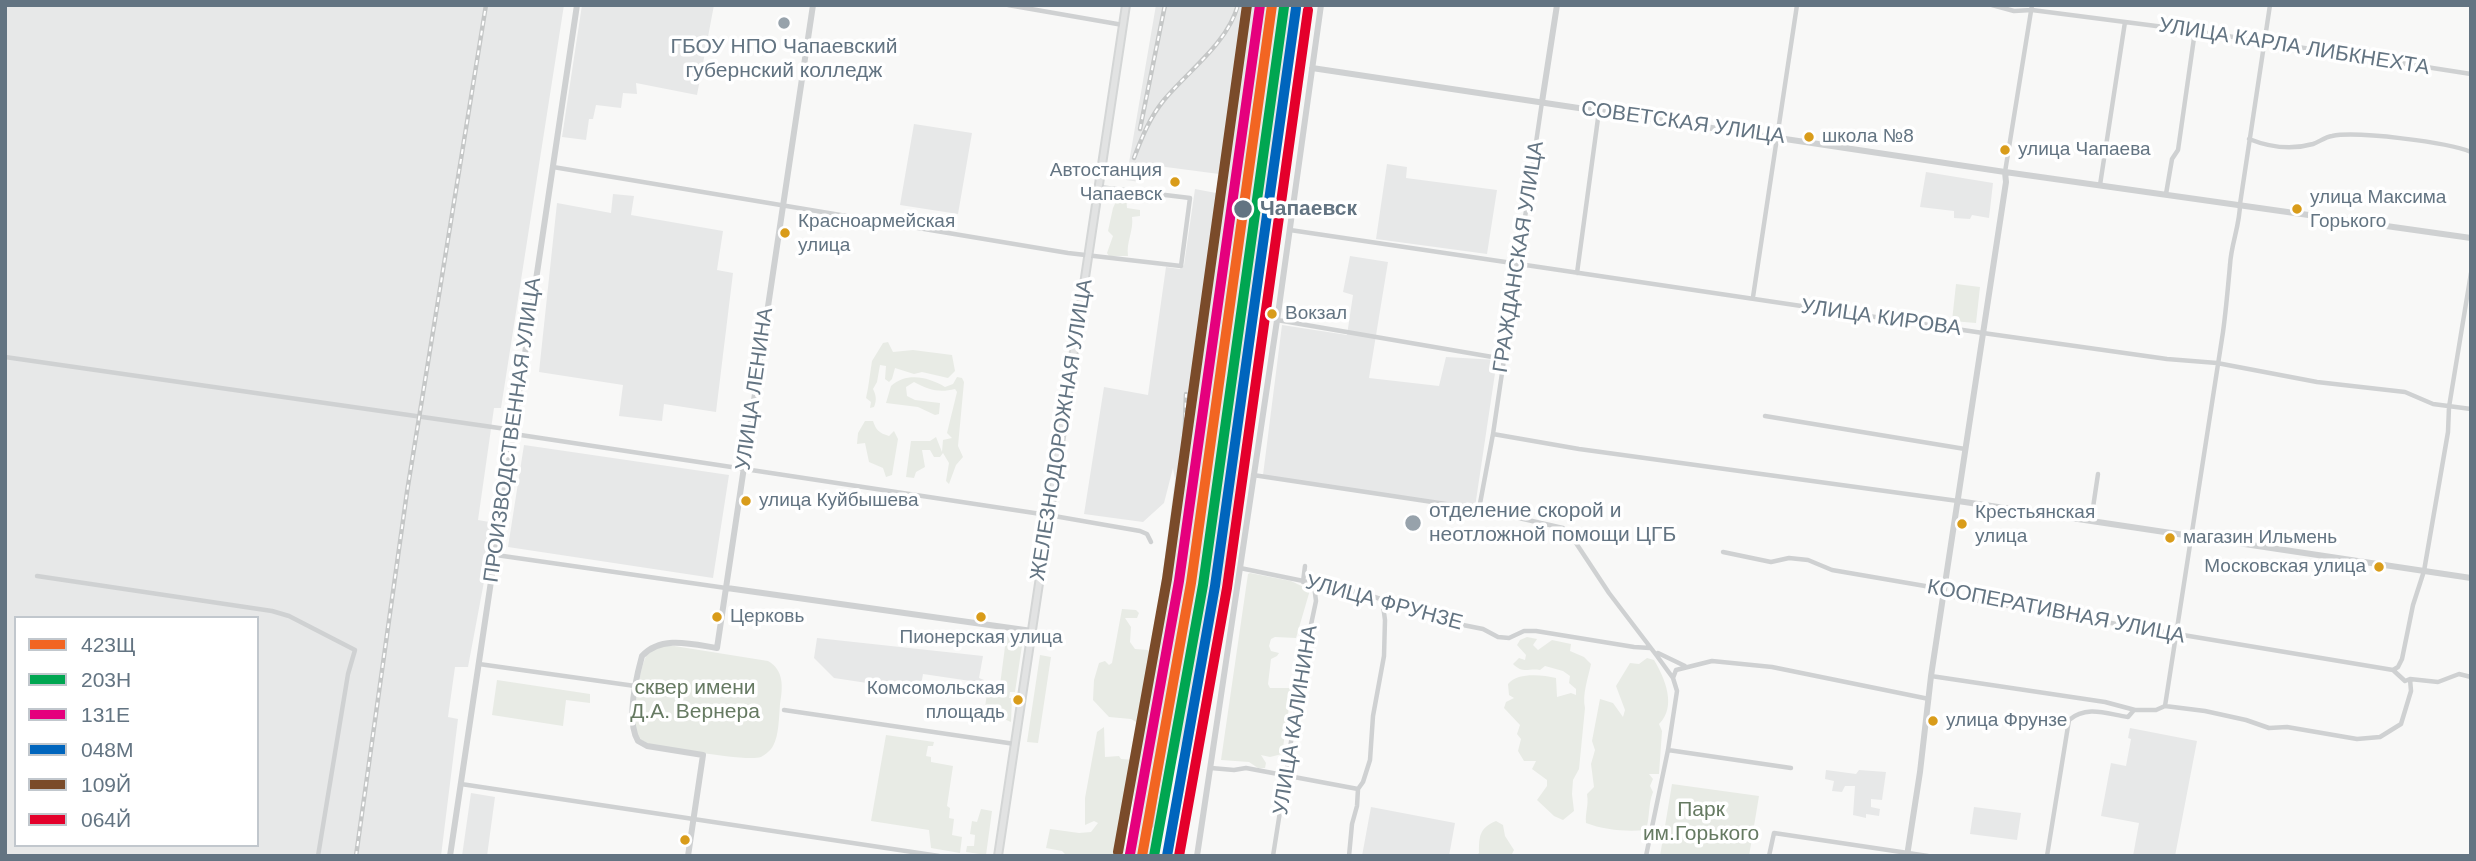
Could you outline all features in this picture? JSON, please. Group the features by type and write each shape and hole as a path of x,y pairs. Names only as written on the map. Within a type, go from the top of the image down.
{"main road":[{"name":"ЖЕЛЕЗНОДОРОЖНАЯ УЛИЦА","path":"998,856 1126,5"}],"street":[{"name":"ПРОИЗВОДСТВЕННАЯ УЛИЦА","path":"450,856 577,5"},
{"name":"УЛИЦА ЛЕНИНА","path":"688,856 703,755 647,746 638,741 632,726 636,686 642,656 656,645 666,642 717,648 813,5"},
{"path":"1008,5 1123,25"},
{"path":"1197,856 1321,5"},
{"name":"ГРАЖДАНСКАЯ УЛИЦА","path":"1479,509 1493,434 1557,5"},
{"path":"1753,297 1797,5"},
{"name":"УЛИЦА КАРЛА ЛИБКНЕХТА","path":"1992,5 2014,10 2032,8 2194,31 2471,74"},
{"path":"2165,706 2270,5"},
{"path":"1907,854 1931,676 2006,182 2005,172 2032,8"},
{"path":"2101,185 2125,22"},
{"path":"2166,194 2172,159 2178,150 2194,31"},
{"name":"СОВЕТСКАЯ УЛИЦА","path":"1312,68 2005,172 2471,238"},
{"path":"1577,273 1600,111"},
{"path":"2249,139 2280,147 2313,144 2332,136 2368,136 2445,145 2471,152"},
{"path":"552,167 1088,256 1181,266 1190,198 1099,187"},
{"name":"УЛИЦА КИРОВА","path":"1290,230 1983,333 2168,359 2217,363 2316,382 2405,392 2433,404 2471,409"},
{"path":"2471,273 2424,571 2413,605 2402,659 2393,670 2405,681 2438,682 2459,674 2471,677"},
{"path":"1277,320 1504,359"},
{"path":"5,357 1049,515 1140,531 1147,534 1151,542"},
{"path":"1765,416 1965,449"},
{"path":"1493,434 1579,449 1958,501 2471,578"},
{"path":"2091,521 2098,474"},
{"path":"1253,475 1479,509 1563,528 1673,678 1677,691 1646,856"},
{"name":"КООПЕРАТИВНАЯ УЛИЦА","path":"1723,552 1771,562 1788,558 1808,559 1832,569 1925,586 1943,595 2393,670"},
{"path":"496,555 1032,631"},
{"path":"1303,582 1305,566"},
{"name":"УЛИЦА ФРУНЗЕ","path":"1240,568 1382,598 1432,616 1483,629 1498,637 1509,638 1524,631 1536,631 1652,650"},
{"path":"37,576 272,611 289,615 355,650 348,674 318,856"},
{"name":"УЛИЦА КАЛИНИНА","path":"1273,856 1305,653 1316,601 1314,584"},
{"path":"1349,856 1358,789 1370,760 1373,716 1384,656 1385,620 1382,598"},
{"path":"1652,650 1685,666"},
{"path":"1673,678 1676,670 1685,666 1713,662 1772,667 1929,699"},
{"path":"479,664 636,686"},
{"path":"1931,676 2105,702 2134,710 2156,710 2165,706 2233,717 2269,728 2287,727 2357,738 2379,737 2401,724 2411,691 2410,680"},
{"path":"784,710 1015,744"},
{"path":"2047,856 2069,720 2078,712 2128,717 2134,710"},
{"path":"1668,750 1791,768"},
{"path":"1211,768 1246,768 1358,789"},
{"path":"461,784 939,856"},
{"path":"1769,856 1774,833 1928,856"}],"shaded area":[{"path":"5,5 564,5 501,408 494,408 478,520 495,523 468,667 455,667 448,717 458,719 441,856 5,856"},
{"path":"582,5 714,5 697,95 636,83 637,94 623,93 621,108 596,105 593,119 589,119 586,140 562,137"},
{"path":"1156,5 1301,5 1301,13 1269,226 1225,569 1206,668 1174,767 1172,789 1155,830 1151,856 1126,856 1175,479 1173,468 1164,503 1143,522 1084,514 1104,387 1148,395 1166,267 1180,269 1184,265 1195,189 1216,193 1219,174 1143,164 1140,182 1126,180"},
{"path":"914,124 972,133 958,214 900,205"},
{"path":"1387,164 1407,167 1406,178 1497,190 1487,254 1376,239"},
{"path":"1926,172 1993,183 1989,218 1972,215 1970,219 1954,218 1954,211 1920,207"},
{"path":"613,194 634,196 631,215 723,231 717,270 733,273 716,412 664,404 662,421 619,416 623,385 539,372 557,203 611,213"},
{"path":"1350,256 1388,262 1369,378 1439,386 1446,357 1497,360 1475,507 1263,475 1282,325 1347,335 1353,295 1343,292"},
{"path":"524,445 729,475 713,578 508,547"},
{"path":"817,638 983,656 979,678 984,680 984,683 923,674 920,691 834,678 814,658"},
{"path":"2130,728 2197,741 2175,856 2133,856 2139,823 2101,816 2111,763 2126,766 2131,739 2128,738"},
{"path":"1826,770 1856,774 1859,770 1886,772 1882,800 1871,799 1871,807 1880,809 1879,816 1866,814 1866,818 1853,815 1855,786 1845,786 1842,792 1832,791 1834,781 1825,779"},
{"path":"471,793 495,797 487,856 462,856"},
{"path":"1371,807 1455,823 1449,856 1362,856"},
{"path":"1974,807 2021,813 2017,840 1970,834"}],"green space":[{"path":"1119,195 1126,196 1127,208 1140,210 1140,216 1132,217 1128,256 1109,256 1107,253 1113,236 1108,231"},
{"path":"1956,284 1980,287 1976,323 1952,321"},
{"path":"888,342 893,352 913,350 952,355 955,371 948,378 922,372 914,374 895,368 889,382 885,379 886,366 880,365 873,389 876,402 874,407 870,408 871,402 866,398 872,361 883,343"},
{"path":"918,377 945,387 953,384 957,377 964,382 958,446 963,457 956,465 949,484 946,481 949,463 943,453 940,457 934,457 930,450 922,450 925,467 916,472 914,478 906,477 911,441 930,441 936,437 942,452 943,440 952,438 947,433 957,392 955,389 934,390 914,382 906,387 907,396 915,400 940,403 939,414 935,415 918,407 886,403 891,386 904,379"},
{"path":"865,421 873,421 878,431 886,435 889,436 894,431 898,439 892,475 886,477 883,468 869,462 865,443 857,444 858,433"},
{"path":"1250,573 1291,581 1310,590 1296,638 1275,637 1271,639 1269,646 1271,651 1279,653 1271,659 1268,684 1270,688 1289,688 1291,694 1282,754 1270,757 1261,755 1266,763 1265,768 1258,768 1249,762 1221,760"},
{"path":"1122,609 1136,610 1139,613 1137,618 1125,618 1131,627 1130,642 1135,649 1148,650 1152,654 1138,723 1131,719 1109,717 1093,700 1094,680 1099,663 1112,663"},
{"path":"996,635 1023,639 1015,692 1010,692 1009,698 1012,698 1011,722 1002,718 1001,721 985,719 984,716 988,684 1000,685 1006,639"},
{"path":"1527,637 1537,639 1533,645 1538,650 1552,640 1571,644 1570,651 1584,657 1591,664 1585,692 1579,769 1573,780 1574,811 1563,820 1554,816 1537,800 1547,786 1547,780 1532,769 1536,761 1524,761 1518,751 1521,739 1517,734 1520,725 1504,708 1506,702 1514,698 1509,695 1508,684 1524,676 1556,678 1557,697 1571,693 1576,695 1576,689 1569,683 1570,676 1563,671 1545,666 1540,670 1523,670 1513,664 1519,658 1525,660 1526,655 1517,645"},
{"name":"сквер имени Д.А. Вернера","path":"668,645 768,661 777,669 782,691 776,737 768,752 761,757 752,758 724,756 648,744 638,737 635,705 645,659 652,650"},
{"path":"1040,655 1051,657 1038,743 1027,742"},
{"path":"1647,658 1654,660 1658,667 1668,701 1664,717 1659,724 1662,731 1659,774 1649,774 1653,779 1650,786 1653,792 1646,830 1616,830 1586,823 1587,794 1594,787 1591,764 1595,750 1592,741 1600,699 1613,703 1623,717 1625,710 1616,686 1630,663 1639,664"},
{"path":"497,680 590,694 590,703 566,700 563,726 492,715"},
{"path":"1104,727 1105,757 1119,756 1121,759 1135,760 1124,856 1067,856 1062,851 1046,848 1050,829 1091,832 1098,823 1094,821 1085,825 1085,798 1097,732"},
{"path":"886,735 934,742 933,746 928,746 926,756 931,757 931,762 953,766 947,806 950,808 949,818 954,819 952,835 962,837 960,853 931,848 929,830 871,821"},
{"name":"Парк им.Горького","path":"1672,784 1759,796 1749,856 1660,856"},
{"path":"981,809 992,811 986,855 966,852 967,846 974,846 975,835 970,834 972,821 977,822"},
{"path":"1496,821 1503,825 1505,836 1514,850 1511,856 1476,856 1479,853 1483,830"}],"railway":[{"path":"356,856 407,492 486,5"},
{"path":"1140,129 1165,5"},
{"path":"1134,158 1159,107 1216,44 1233,19 1238,5"},
{"path":"1276,142 1294,5"},
{"path":"1224,167 1246,17"},
{"path":"1174,547 1184,451 1186,394"},
{"path":"1151,826 1159,774"}],"transit line":[{"name":"109Й","path":"1118,852 1167,579 1247,5"},
{"name":"131Е","path":"1130,854 1179,581 1260,5"},
{"name":"423Щ","path":"1142,856 1191,583 1272,5"},
{"name":"203Н","path":"1154,856 1203,585 1284,7"},
{"name":"048М","path":"1167,856 1215,586 1296,8"},
{"name":"064Й","path":"1179,856 1227,588 1308,10"}],"place":[{"name":"ГБОУ НПО Чапаевский губернский колледж","path":"784,23"},
{"name":"школа №8","path":"1809,137"},
{"name":"улица Чапаева","path":"2005,150"},
{"name":"Автостанция Чапаевск","path":"1175,182"},
{"name":"Чапаевск","path":"1243,209"},
{"name":"улица Максима Горького","path":"2297,209"},
{"name":"Красноармейская улица","path":"785,233"},
{"name":"Вокзал","path":"1272,314"},
{"name":"улица Куйбышева","path":"746,501"},
{"name":"отделение скорой и неотложной помощи ЦГБ","path":"1413,523"},
{"name":"Крестьянская улица","path":"1962,524"},
{"name":"магазин Ильмень","path":"2170,538"},
{"name":"Московская улица","path":"2379,567"},
{"name":"Церковь","path":"717,617"},
{"name":"Пионерская улица","path":"981,617"},
{"name":"Комсомольская площадь","path":"1018,700"},
{"name":"улица Фрунзе","path":"1933,721"}]}
